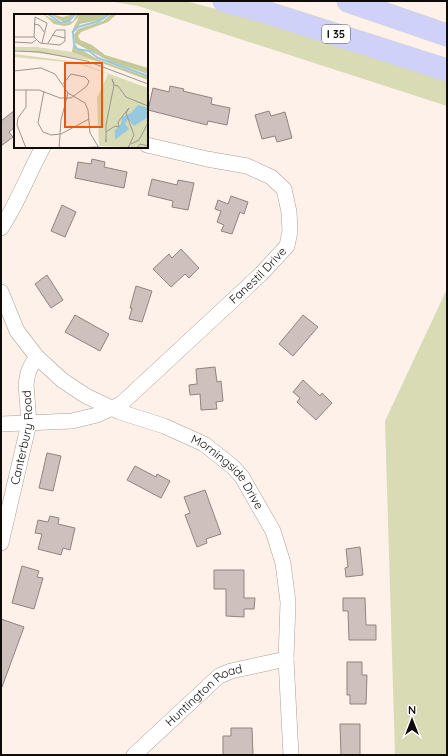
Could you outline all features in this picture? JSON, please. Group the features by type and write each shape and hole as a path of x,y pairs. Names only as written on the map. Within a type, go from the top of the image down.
{"highway":[{"name":"I 35","path":"224,1 270,13 447,70"},
{"path":"348,1 447,35"}],"street":[{"name":"Fanestil Drive","path":"1,424 72,421 97,415 121,404 261,274 287,246 290,231 289,212 284,189 272,177 247,166 207,159 148,145"},
{"path":"1,228 10,215 42,148"},
{"name":"Morningside Drive","path":"1,292 17,331 37,357 62,380 86,396 112,408 164,426 204,444 233,467 242,477 273,531 283,563 288,602 286,659 291,755"},
{"name":"Canterbury Road","path":"1,543 29,423 26,384 31,366 37,357"},
{"name":"Huntington Road","path":"134,755 219,676 231,670 286,659"}],"green space":[{"path":"109,1 185,1 228,12 447,79 447,106 138,6"},
{"path":"447,289 447,755 395,755 385,421"}],"building":[{"path":"170,86 184,89 183,91 212,98 211,104 230,108 227,125 208,121 207,125 148,110 153,88 169,92"},
{"path":"14,111 14,128 9,132 13,137 1,146 1,121"},
{"path":"269,111 271,116 285,112 292,138 277,142 275,136 262,139 255,115"},
{"path":"92,159 105,162 104,167 127,172 124,188 75,178 78,162 91,164"},
{"path":"152,179 177,185 178,180 194,183 188,210 172,207 173,201 148,195"},
{"path":"231,196 248,202 244,214 240,212 232,234 221,231 224,225 217,222 221,211 215,209 218,200 228,204"},
{"path":"62,205 76,212 65,237 51,231"},
{"path":"181,249 199,268 189,278 185,274 171,287 153,269 169,254 172,258"},
{"path":"47,275 63,300 51,308 35,284"},
{"path":"136,286 152,291 142,322 129,319 132,308 130,308"},
{"path":"75,315 109,334 100,351 65,332"},
{"path":"303,315 318,327 293,356 279,344"},
{"path":"215,367 217,382 221,381 223,401 216,402 217,409 201,410 200,394 190,395 189,385 197,384 196,369"},
{"path":"303,380 320,396 322,393 332,403 316,420 297,402 300,398 293,392"},
{"path":"47,453 61,456 53,491 39,488"},
{"path":"135,466 156,477 157,474 170,481 161,498 127,480"},
{"path":"205,490 221,534 206,539 207,543 197,547 185,515 190,513 184,497"},
{"path":"50,516 59,518 58,524 75,528 70,550 63,548 61,555 38,549 42,534 35,533 38,520 48,522"},
{"path":"360,547 363,575 346,577 345,568 348,567 346,549"},
{"path":"22,566 39,571 37,577 43,578 34,609 12,603"},
{"path":"214,570 244,570 244,598 255,598 254,609 244,609 244,617 226,616 226,589 214,589"},
{"path":"343,598 365,598 366,625 376,625 376,640 349,640 348,611 343,611"},
{"path":"1,619 24,627 2,687 1,687"},
{"path":"347,662 362,662 362,675 367,675 366,704 350,704 350,695 347,695"},
{"path":"340,724 360,724 360,755 341,755"},
{"path":"231,728 252,728 253,755 223,755 223,736 231,736"}]}
